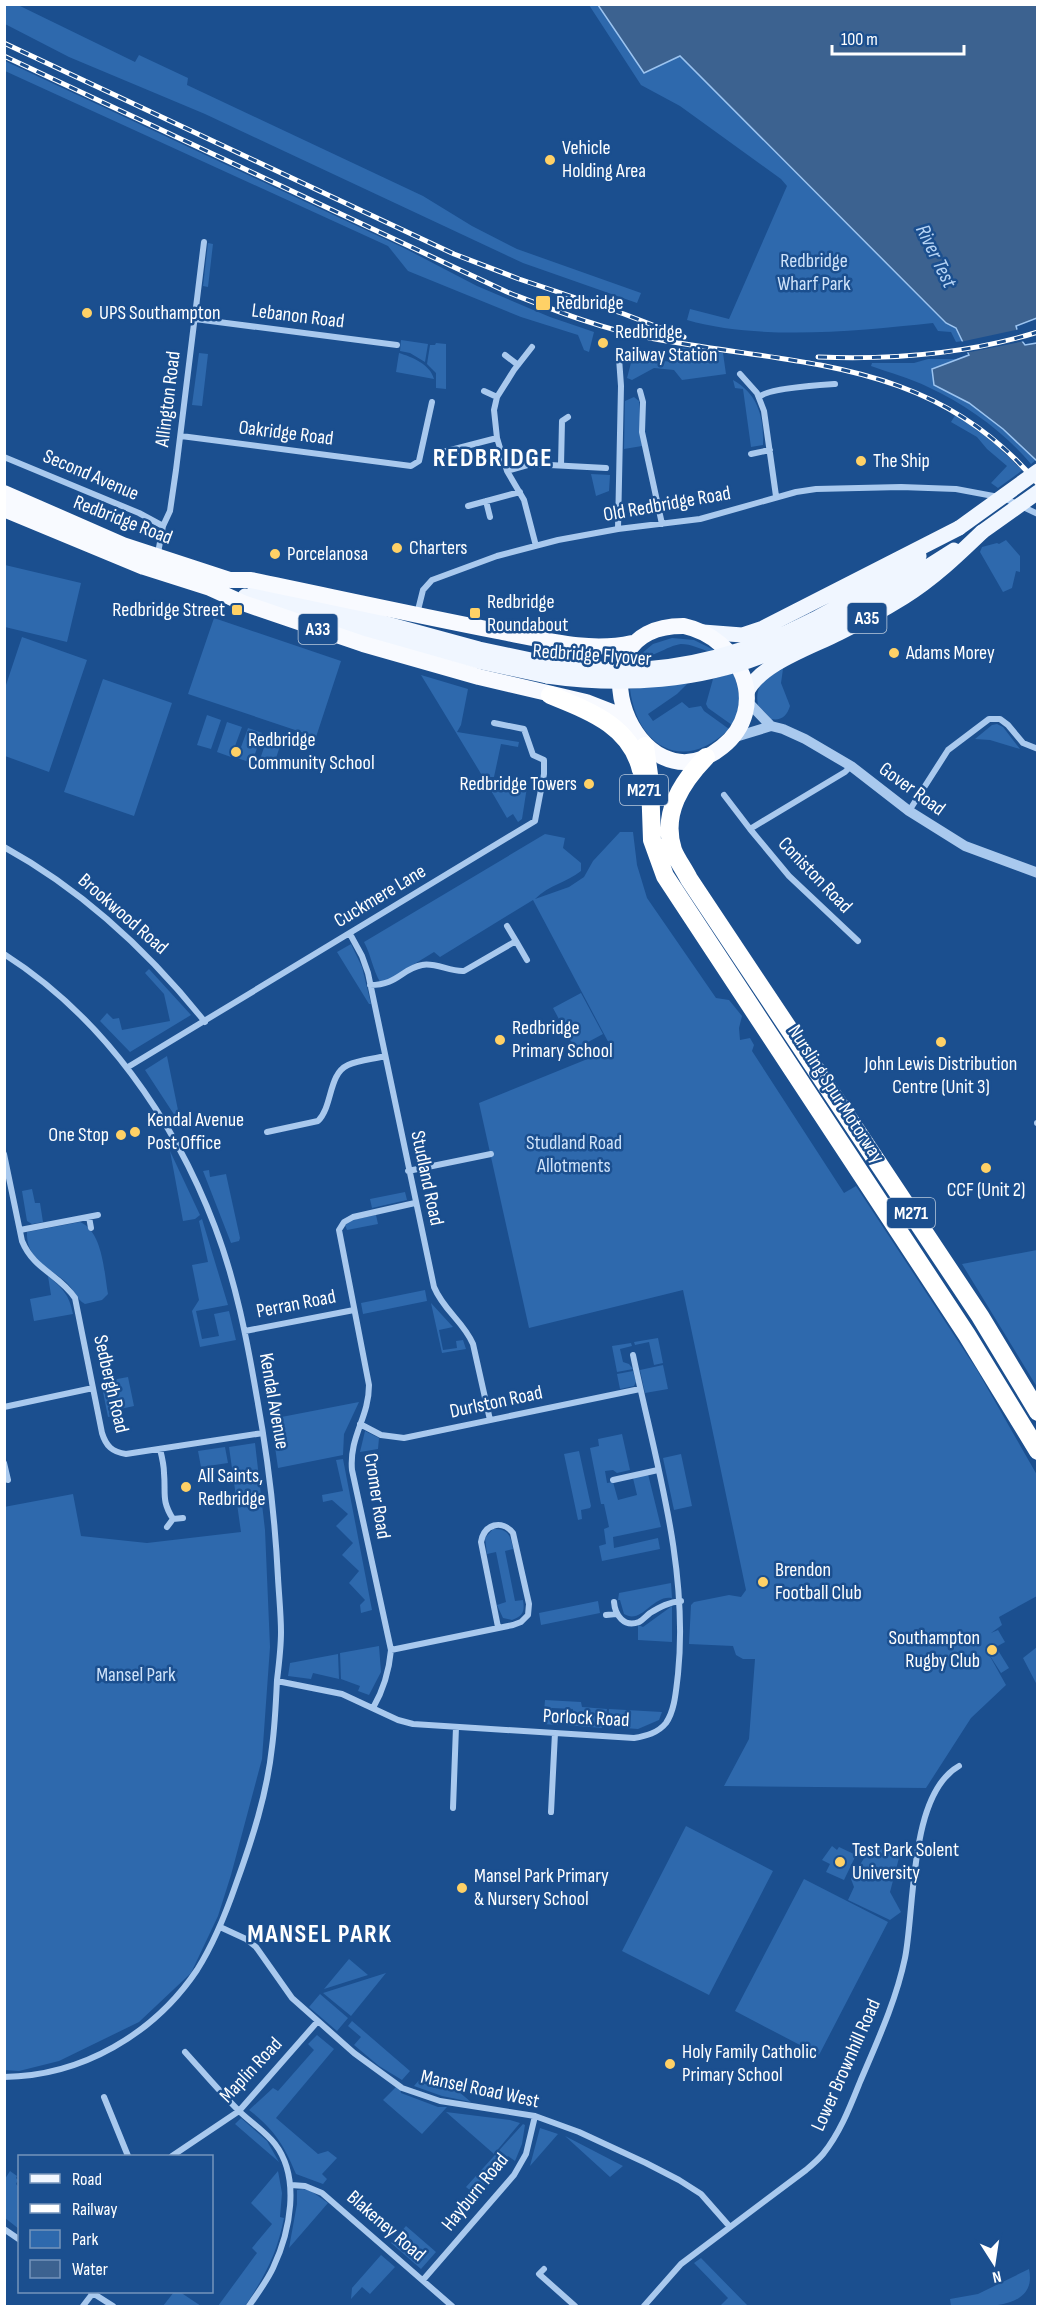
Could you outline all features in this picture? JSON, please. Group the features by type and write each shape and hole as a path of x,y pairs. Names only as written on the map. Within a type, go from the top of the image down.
{"highway":[{"name":"Redbridge Road","path":"4,493 123,545 230,580"},
{"name":"Redbridge Road","path":"4,509 144,567 210,588"},
{"name":"A33","path":"230,580 251,580 578,646 610,647 632,643"},
{"name":"A33","path":"210,588 243,603 363,644 479,677 586,702 627,718"},
{"path":"684,626 703,632 724,646 741,672 747,696 742,723 732,738 706,757 674,760 659,756 645,746 627,718 622,697 625,656 632,643 651,631 684,626"},
{"name":"M271","path":"550,694 599,716 621,732 630,743 642,771 645,817 652,840"},
{"name":"Nursling Spur Motorway","path":"645,746 650,782 652,840 659,864 669,883 967,1335 1038,1451"},
{"name":"Nursling Spur Motorway","path":"706,757 692,771 673,803 670,826 675,853 695,888 980,1316 1038,1412"}],"main road":[{"name":"A35","path":"703,632 731,635 750,633 959,528 1038,471"},
{"name":"A35","path":"747,696 752,682 767,669 906,596 942,570 982,532 1038,492"},
{"name":"Redbridge Flyover","path":"815,625 959,528"},
{"name":"Redbridge Flyover","path":"210,588 477,661 548,670 615,670 675,665 719,656 815,625 878,598 982,532"},
{"name":"Redbridge Flyover","path":"230,580 525,660 548,670"}],"street":[{"name":"Allington Road","path":"158,557 163,526 170,511 181,436 204,242"},
{"name":"Lebanon Road","path":"195,319 398,345"},
{"path":"532,347 497,397 494,410 497,438 507,471 520,492 536,546"},
{"path":"505,355 518,364"},
{"path":"618,529 621,386 619,358"},
{"path":"740,374 759,397 764,411 776,496"},
{"path":"759,397 768,391 805,385 835,384"},
{"path":"640,390 643,402 642,432 662,524"},
{"path":"484,391 497,397"},
{"name":"Oakridge Road","path":"181,436 411,466 419,461 432,402"},
{"path":"561,465 562,421 568,417"},
{"path":"443,452 497,438"},
{"path":"460,448 463,462"},
{"path":"751,454 770,450"},
{"name":"Second Avenue","path":"4,457 139,513 163,526"},
{"path":"507,471 527,465 606,468"},
{"name":"Old Redbridge Road","path":"417,615 423,590 432,580 497,556 618,529 700,519 776,496 816,489 939,488 988,494 1016,502 1038,514"},
{"path":"468,506 520,492"},
{"path":"486,501 490,517"},
{"name":"Gover Road","path":"747,696 771,726 805,739 851,766 909,811 965,846 1038,873"},
{"path":"909,811 948,750 989,719 1000,719 1023,743 1038,749"},
{"name":"Cuckmere Lane","path":"128,1067 535,821 544,774 544,760 531,752 524,729 494,723"},
{"path":"732,738 771,726"},
{"name":"Coniston Road","path":"750,829 845,772 851,766"},
{"name":"Coniston Road","path":"724,795 789,876 858,941"},
{"name":"Brookwood Road","path":"4,847 29,861 93,906 152,960 205,1022"},
{"path":"507,926 527,960"},
{"name":"Studland Road","path":"350,934 362,956 370,985 434,1287 447,1309 468,1332 473,1344 490,1420"},
{"path":"370,985 389,983 418,966 426,964 456,972 464,971 516,941"},
{"name":"Kendal Avenue","path":"4,954 50,987 80,1014 128,1067 180,1149 208,1212 228,1265 245,1331 263,1433 275,1513 281,1632 272,1749 262,1803 247,1854 220,1927 197,1970 167,2007 132,2037 91,2059 67,2068 29,2076 4,2077"},
{"path":"267,1132 318,1121 327,1108 337,1075 342,1069 349,1064 385,1056"},
{"name":"Sedbergh Road","path":"4,1154 24,1247 33,1261 67,1287 75,1298 105,1442 111,1450 126,1454 263,1433"},
{"path":"408,1171 490,1154"},
{"name":"Cromer Road","path":"373,1708 383,1691 389,1670 390,1650 352,1470 351,1456 354,1439 369,1402 369,1385 339,1230 344,1221 353,1217 415,1203"},
{"path":"20,1230 98,1215"},
{"path":"89,1217 91,1228"},
{"name":"Perran Road","path":"245,1331 354,1310"},
{"name":"Porlock Road","path":"277,1681 342,1694 398,1720 413,1724 634,1738 648,1736 667,1722 676,1694 680,1658 681,1601 673,1545 633,1356"},
{"path":"4,1407 93,1388"},
{"name":"Durlston Road","path":"360,1424 381,1435 404,1438 640,1389"},
{"path":"160,1449 164,1473 165,1505 173,1519"},
{"path":"4,1463 8,1480"},
{"path":"622,1487 616,1479 658,1470"},
{"path":"167,1527 173,1519 183,1518"},
{"path":"390,1650 498,1627 521,1622 528,1615 529,1604 513,1533 508,1527 499,1524 488,1526 482,1534 481,1542 498,1627"},
{"path":"614,1602 616,1614 623,1621 638,1623 660,1607 681,1601"},
{"path":"606,1616 616,1614"},
{"path":"453,1808 456,1727"},
{"path":"551,1812 555,1734"},
{"name":"Lower Brownhill Road","path":"644,2307 681,2264 822,2156 849,2110 877,2044 905,1959 914,1866 925,1818 942,1779 958,1766"},
{"name":"Mansel Road West","path":"220,1927 246,1939 256,1947 292,1998 354,2052 402,2088 440,2101 535,2116 589,2137 646,2163 701,2194 730,2227"},
{"name":"Maplin Road","path":"175,2155 239,2111 318,2021"},
{"path":"185,2052 239,2111 276,2145 285,2164 291,2186 284,2236 273,2268 249,2307"},
{"path":"104,2097 127,2155"},
{"name":"Hayburn Road","path":"423,2280 514,2175 526,2154 535,2116"},
{"name":"Blakeney Road","path":"291,2186 305,2186 322,2193 452,2307"},
{"path":"4,2229 18,2239"},
{"path":"544,2269 539,2274 575,2307"},
{"path":"83,2307 91,2293"},
{"path":"93,2293 113,2307"}],"green space":[{"path":"5,4 18,5 135,62 139,55 188,78 187,85 423,196 472,226 517,249 641,293 637,303 523,263 205,114 69,57 5,24"},
{"name":"Redbridge Wharf Park","path":"589,5 646,5 909,285 946,323 956,328 963,341 956,342 951,332 938,331 933,323 841,331 777,332 715,326 687,320 690,309 729,319 787,186 781,179 680,106 641,85"},
{"path":"5,61 404,248 477,286 550,317 594,332 589,352 584,350 578,335 521,317 408,271 388,246 5,71"},
{"path":"208,243 213,244 208,287 203,286"},
{"path":"401,340 428,344 425,362 410,353 400,351"},
{"path":"446,344 446,389 436,388 436,373 427,364 430,345"},
{"path":"677,347 723,353 726,374 682,380 674,370 654,368 632,380 627,378 632,359 676,362"},
{"path":"199,353 208,354 202,406 192,405"},
{"path":"399,353 425,365 434,379 396,372"},
{"path":"969,355 1037,459 1031,464 997,430 957,402 907,378 871,366 872,363 914,363 928,359 956,359"},
{"path":"733,380 748,392 758,407 761,416 763,445 751,447 743,389 735,388"},
{"path":"634,397 639,401 642,446 624,449 625,401"},
{"path":"956,414 994,443 1022,470 998,488 991,483 1007,466 977,437 951,422"},
{"path":"591,474 610,475 609,491 596,496"},
{"path":"1006,540 1020,556 1020,572 1016,571 1012,588 1003,592 980,552 982,547 999,544"},
{"path":"5,565 81,583 67,642 5,627"},
{"path":"214,618 341,661 316,737 188,694"},
{"path":"22,637 87,660 49,772 5,756 5,688"},
{"path":"672,638 694,640 714,650 710,652 681,644 646,658 635,659 653,644"},
{"path":"783,669 781,683 790,706 783,717 771,719 758,705 758,692 763,682"},
{"path":"733,673 739,699 738,712 732,725 708,708 706,704 713,679"},
{"path":"421,675 468,689 461,725 457,732 519,742 518,747 501,744 494,777 483,777"},
{"path":"103,679 172,703 134,816 64,792"},
{"path":"688,683 677,694 648,714 653,721 682,702 689,708 701,706 704,711 729,729 712,743 696,750 680,751 665,748 642,726 634,709 630,689"},
{"path":"207,715 221,720 211,749 197,745"},
{"path":"227,722 242,727 231,757 217,752"},
{"path":"997,724 1003,727 1020,749 990,740 975,739 992,725"},
{"path":"248,728 262,733 252,763 237,758"},
{"path":"268,736 282,740 272,770 258,765"},
{"path":"496,779 527,787 522,819 518,822 513,814 507,818 486,782"},
{"name":"Studland Road Allotments","path":"620,832 633,832 637,865 647,898 716,998 729,1000 742,1016 739,1028 740,1040 750,1038 754,1045 752,1051 844,1193 856,1186 977,1370 1037,1475 1037,1596 999,1617 1002,1625 991,1633 998,1630 1005,1642 996,1647 1009,1668 1001,1673 987,1651 1006,1685 971,1718 926,1788 724,1786 749,1739 755,1659 743,1659 736,1655 733,1646 689,1644 691,1605 694,1602 729,1595 741,1597 746,1590 683,1290 529,1328 479,1103 612,1049 533,900 440,957 434,952 385,982 380,982 364,942 545,834 565,838 563,848 581,863 581,871 546,890 535,899 569,887 584,877 593,861"},
{"path":"351,944 362,967 371,1004 337,952"},
{"path":"149,969 191,1015 130,1052 100,1021 107,1013 113,1019 119,1018 122,1030 170,1021 164,994 145,973"},
{"path":"581,993 603,1034 575,1049 553,1008"},
{"path":"167,1056 179,1115 175,1116 145,1070"},
{"path":"170,1151 200,1215 195,1219 183,1221"},
{"path":"209,1170 210,1177 226,1174 239,1241 231,1243 203,1171"},
{"path":"32,1189 35,1203 40,1203 43,1222 32,1224 27,1221 22,1191"},
{"path":"405,1192 407,1200 372,1208 370,1199"},
{"path":"376,1215 378,1224 347,1230 345,1225 352,1220"},
{"path":"202,1219 228,1305 196,1311 202,1339 219,1336 214,1314 229,1311 236,1340 200,1347 192,1311 199,1300 192,1265 208,1262 199,1221"},
{"path":"80,1222 94,1234 98,1243 108,1294 102,1300 85,1304 66,1282 34,1256 30,1249 27,1232"},
{"path":"1038,1250 1037,1387 962,1264"},
{"path":"48,1276 65,1292 73,1314 34,1321 30,1299 51,1295"},
{"path":"425,1290 427,1301 363,1314 361,1303"},
{"path":"431,1303 453,1327 439,1330 443,1350 457,1348 456,1341 463,1340 466,1349 442,1353"},
{"path":"658,1338 663,1363 654,1365 649,1342 635,1345 634,1342"},
{"path":"631,1343 632,1346 620,1349 623,1362 629,1364 633,1369 617,1372 612,1346"},
{"path":"663,1365 668,1389 645,1393 640,1370"},
{"path":"633,1371 636,1382 634,1386 620,1389 617,1374"},
{"path":"128,1377 134,1406 111,1411 112,1416 108,1417 101,1382"},
{"path":"359,1402 344,1434 343,1455 278,1468 271,1419"},
{"path":"365,1431 379,1438 378,1449 360,1452"},
{"path":"622,1434 630,1470 617,1473 613,1470 605,1471 607,1483 613,1482 618,1500 637,1495 633,1478 648,1474 661,1527 613,1537 614,1548 658,1538 660,1549 602,1561 599,1546 606,1544 604,1529 609,1527 604,1504 601,1504 590,1448 599,1446 598,1439"},
{"name":"Mansel Park","path":"255,1443 265,1530 270,1647 262,1759 218,1916 191,1973 139,2022 59,2061 19,2071 4,2070 4,1507 73,1494 81,1536 147,1543 241,1532 229,1447"},
{"path":"225,1447 228,1463 201,1467 198,1451"},
{"path":"579,1451 591,1506 581,1510 582,1519 578,1520 564,1454"},
{"path":"681,1454 692,1506 674,1510 663,1458"},
{"path":"343,1459 372,1610 361,1613 360,1605 365,1600 349,1583 359,1571 342,1555 353,1543 336,1526 348,1514 332,1500 323,1502 322,1495 343,1491 336,1460"},
{"path":"493,1529 505,1531 512,1544 513,1549 505,1551 515,1601 523,1600 524,1607 521,1615 512,1620 503,1618 497,1605 506,1602 496,1552 487,1554 485,1538"},
{"path":"671,1583 672,1598 659,1600 636,1616 624,1614 620,1600 618,1600 619,1593"},
{"path":"598,1601 600,1613 541,1625 539,1613"},
{"path":"672,1606 672,1642 638,1640 638,1625 643,1627"},
{"path":"379,1646 381,1672 369,1695 358,1691 360,1686 341,1679 340,1653"},
{"path":"1037,1647 1037,1685 1023,1658"},
{"path":"338,1654 339,1679 313,1673 311,1679 288,1676 290,1663"},
{"path":"545,1700 581,1702 582,1707 607,1709 606,1714 597,1713 596,1723 603,1723 602,1728 566,1725 566,1722 572,1722 573,1709 552,1708 550,1721 558,1721 558,1725 543,1724"},
{"path":"609,1709 662,1712 659,1720 638,1729 611,1727 611,1724 618,1724 619,1715 609,1714"},
{"path":"686,1826 773,1871 709,1995 622,1951"},
{"path":"873,1844 892,1846 891,1853 900,1854 890,1892 901,1912 890,1920 848,1900 854,1887 851,1879"},
{"name":"Test Park Solent University","path":"832,1846 837,1850 839,1847 856,1855 844,1880 826,1872 830,1864 822,1860"},
{"path":"804,1879 888,1922 819,2055 735,2011"},
{"path":"349,1959 368,1975 324,1989"},
{"path":"386,1973 351,2016 323,1993"},
{"path":"320,1994 348,2018 337,2031 309,2007"},
{"path":"352,2021 410,2071 402,2080 379,2066 354,2045 361,2037 348,2026"},
{"path":"317,2035 334,2049 276,2118 318,2154 328,2151 337,2158 322,2174 327,2179 323,2184 296,2174 277,2138 249,2110 273,2088 278,2091 314,2050 308,2044"},
{"path":"420,2079 446,2081 471,2102 442,2096 414,2086"},
{"path":"396,2087 401,2093 438,2107 447,2107 422,2134 383,2100"},
{"path":"446,2112 510,2120 520,2123 494,2154"},
{"path":"241,2118 267,2141 279,2162 235,2124"},
{"path":"523,2124 525,2125 522,2144 515,2161 508,2156 476,2195 466,2187"},
{"path":"540,2128 558,2134 530,2166"},
{"path":"565,2136 623,2166 610,2177"},
{"path":"10,2171 17,2176 18,2228 5,2218 5,2179"},
{"path":"278,2171 282,2193 280,2217 284,2218 278,2243 269,2264 245,2306 218,2306 257,2253 252,2248 272,2224 251,2203"},
{"path":"297,2190 311,2191 328,2203 289,2248 297,2204"},
{"path":"406,2226 436,2252 421,2269 391,2243"},
{"path":"381,2255 395,2267 370,2294 362,2287 351,2299 352,2288"},
{"path":"701,2258 748,2306 720,2306 728,2298 694,2263"},
{"path":"1029,2269 1030,2283 1025,2293 1016,2299 992,2306 951,2306 950,2299 978,2294"},
{"path":"173,2293 182,2293 201,2306 163,2306"}],"water":[{"name":"River Test","path":"598,5 1037,5 1037,318 1016,326 1019,337 1025,345 1037,343 1037,461 1003,429 969,403 934,385 932,369 969,355 956,328 946,323 680,56 644,73"}],"pier":[{"path":"1020,329 1025,341 965,353 960,342"}],"railway":[{"path":"4,43 454,254 684,337"},
{"path":"4,56 507,292 560,312 650,338 809,363 859,374 908,389 954,412 997,442 1038,484"},
{"path":"818,357 929,354 984,346 1038,332"}],"place":[{"name":"Vehicle Holding Area","path":"550,160"},
{"name":"Redbridge","path":"543,303"},
{"name":"UPS Southampton","path":"87,313"},
{"name":"Redbridge Railway Station","path":"603,343"},
{"name":"The Ship","path":"861,461"},
{"name":"Charters","path":"397,548"},
{"name":"Porcelanosa","path":"275,554"},
{"name":"Redbridge Street","path":"237,610"},
{"name":"Redbridge Roundabout","path":"475,613"},
{"name":"Adams Morey","path":"894,653"},
{"name":"Redbridge Community School","path":"236,752"},
{"name":"Redbridge Towers","path":"589,784"},
{"name":"Redbridge Primary School","path":"500,1040"},
{"name":"John Lewis Distribution Centre (Unit 3)","path":"941,1042"},
{"name":"Kendal Avenue Post Office","path":"135,1132"},
{"name":"One Stop","path":"121,1135"},
{"name":"CCF (Unit 2)","path":"986,1168"},
{"name":"All Saints, Redbridge","path":"186,1487"},
{"name":"Brendon Football Club","path":"763,1582"},
{"name":"Southampton Rugby Club","path":"992,1650"},
{"name":"Test Park Solent University","path":"840,1862"},
{"name":"Mansel Park Primary & Nursery School","path":"462,1888"},
{"name":"Holy Family Catholic Primary School","path":"670,2064"}],"district":[{"name":"REDBRIDGE","path":"493,458"},
{"name":"MANSEL PARK","path":"320,1934"}]}
